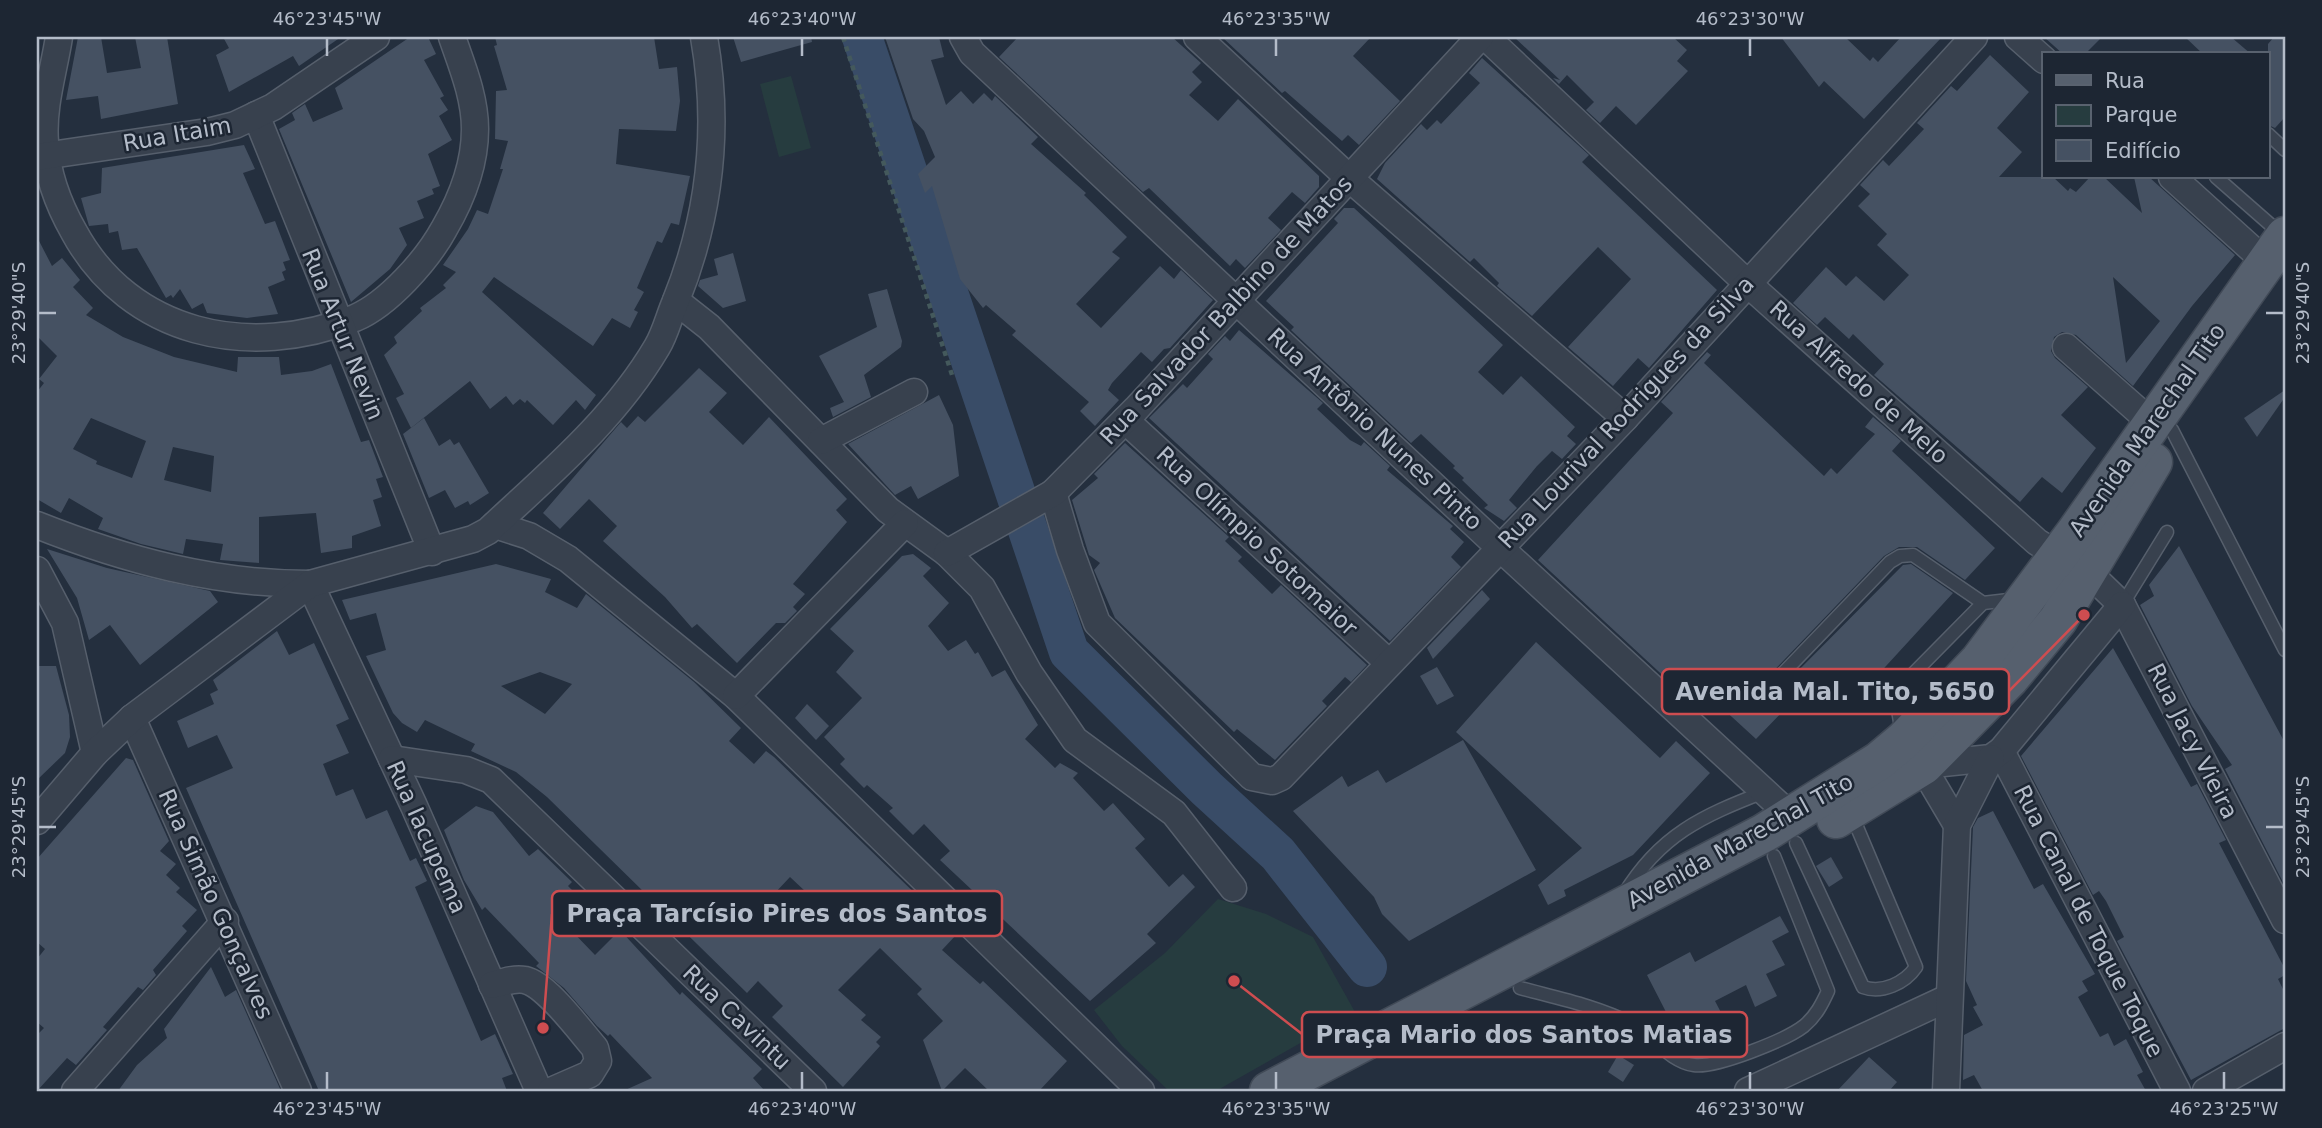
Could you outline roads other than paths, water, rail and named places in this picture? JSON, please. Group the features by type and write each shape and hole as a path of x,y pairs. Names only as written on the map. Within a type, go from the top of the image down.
{"main road":[{"name":"Avenida Marechal Tito","path":"1316,1091 1520,988 1787,838 1879,761 1914,753 2028,597 2071,565 2280,253"},
{"name":"Avenida Marechal Tito","path":"1269,1091 1614,911 1850,811 1914,753 2010,678 2058,620 2071,565"}],"street":[{"path":"59,37 42,156 62,209 89,261 117,290 171,322 211,335 245,338 289,335 357,317 394,290 432,249 457,208 471,163 475,129 469,87 452,37"},
{"name":"Rua Itaim","path":"42,156 207,132 235,125 256,115 376,37"},
{"path":"37,525 179,572 269,584 310,584 473,539 495,524 591,433 628,389 658,345 676,301 698,233 709,178 713,114 704,37"},
{"path":"1197,37 1349,178 1625,418"},
{"name":"Rua Salvador Balbino de Matos","path":"947,553 1045,497 1125,420 1480,37"},
{"name":"Rua Alfredo de Melo","path":"1486,37 1747,283 2071,565"},
{"name":"Rua Lourival Rodrigues da Silva","path":"1045,497 1070,550 1097,623 1252,777 1272,782 1281,777 1625,418 1974,37"},
{"path":"2018,37 2042,58"},
{"name":"Rua Antônio Nunes Pinto","path":"974,42 1237,299 1499,547 1764,792 1787,838"},
{"name":"Rua Artur Nevin","path":"256,115 432,552"},
{"path":"2173,178 2280,253"},
{"path":"676,301 709,327 888,510 947,553 982,588 1029,673 1075,740 1174,813 1233,888"},
{"path":"2066,347 2163,427"},
{"path":"821,441 914,392"},
{"name":"Rua Olímpio Sotomaior","path":"1125,420 1389,663"},
{"path":"736,696 905,523"},
{"path":"495,524 529,536 568,559 736,696 1141,1091"},
{"name":"Rua Jacy Vieira","path":"2071,565 2098,581 2122,605 2285,920"},
{"path":"37,570 65,623 95,753"},
{"path":"37,821 95,753 132,718 310,584"},
{"name":"Rua Iacupema","path":"310,584 392,759 539,1091"},
{"path":"1945,1091 1957,825 1996,754 2122,605"},
{"name":"Rua Simão Gonçalves","path":"132,718 225,921 298,1091"},
{"path":"1914,753 1996,754"},
{"path":"1914,753 1957,825"},
{"name":"Rua Canal de Toque Toque","path":"1996,754 2177,1091"},
{"name":"Rua Cavintu","path":"392,759 466,770 491,780 813,1091"},
{"path":"75,1091 225,921"},
{"path":"492,985 508,980 526,980 542,990 595,1048 598,1061 590,1074 551,1091"},
{"path":"1748,1091 1948,998"},
{"path":"2206,1091 2285,1046"}],"lane":[{"path":"2270,136 2285,150"},
{"path":"2217,178 2280,253"},
{"path":"2163,427 2285,650"},
{"path":"2122,605 2167,532"},
{"path":"1764,693 1885,567 1900,556 1913,555 1922,560 1983,603"},
{"path":"1914,753 1896,699 1904,683 1983,603 2028,597"},
{"path":"1614,911 1636,874 1680,830 1707,815 1764,792"},
{"path":"1787,838 1863,987 1873,990 1909,978 1916,967 1850,811"},
{"path":"1520,988 1606,1013 1635,1026 1672,1055 1692,1065 1718,1065 1803,1027 1821,1007 1828,991 1787,838"}],"waterway":[{"path":"862,37 1069,652 1207,789 1278,854 1367,967"}],"place":[{"name":"Avenida Mal. Tito, 5650","path":"2084,615"},
{"name":"Praça Mario dos Santos Matias","path":"1234,981"},
{"name":"Praça Tarcísio Pires dos Santos","path":"543,1028"}]}
